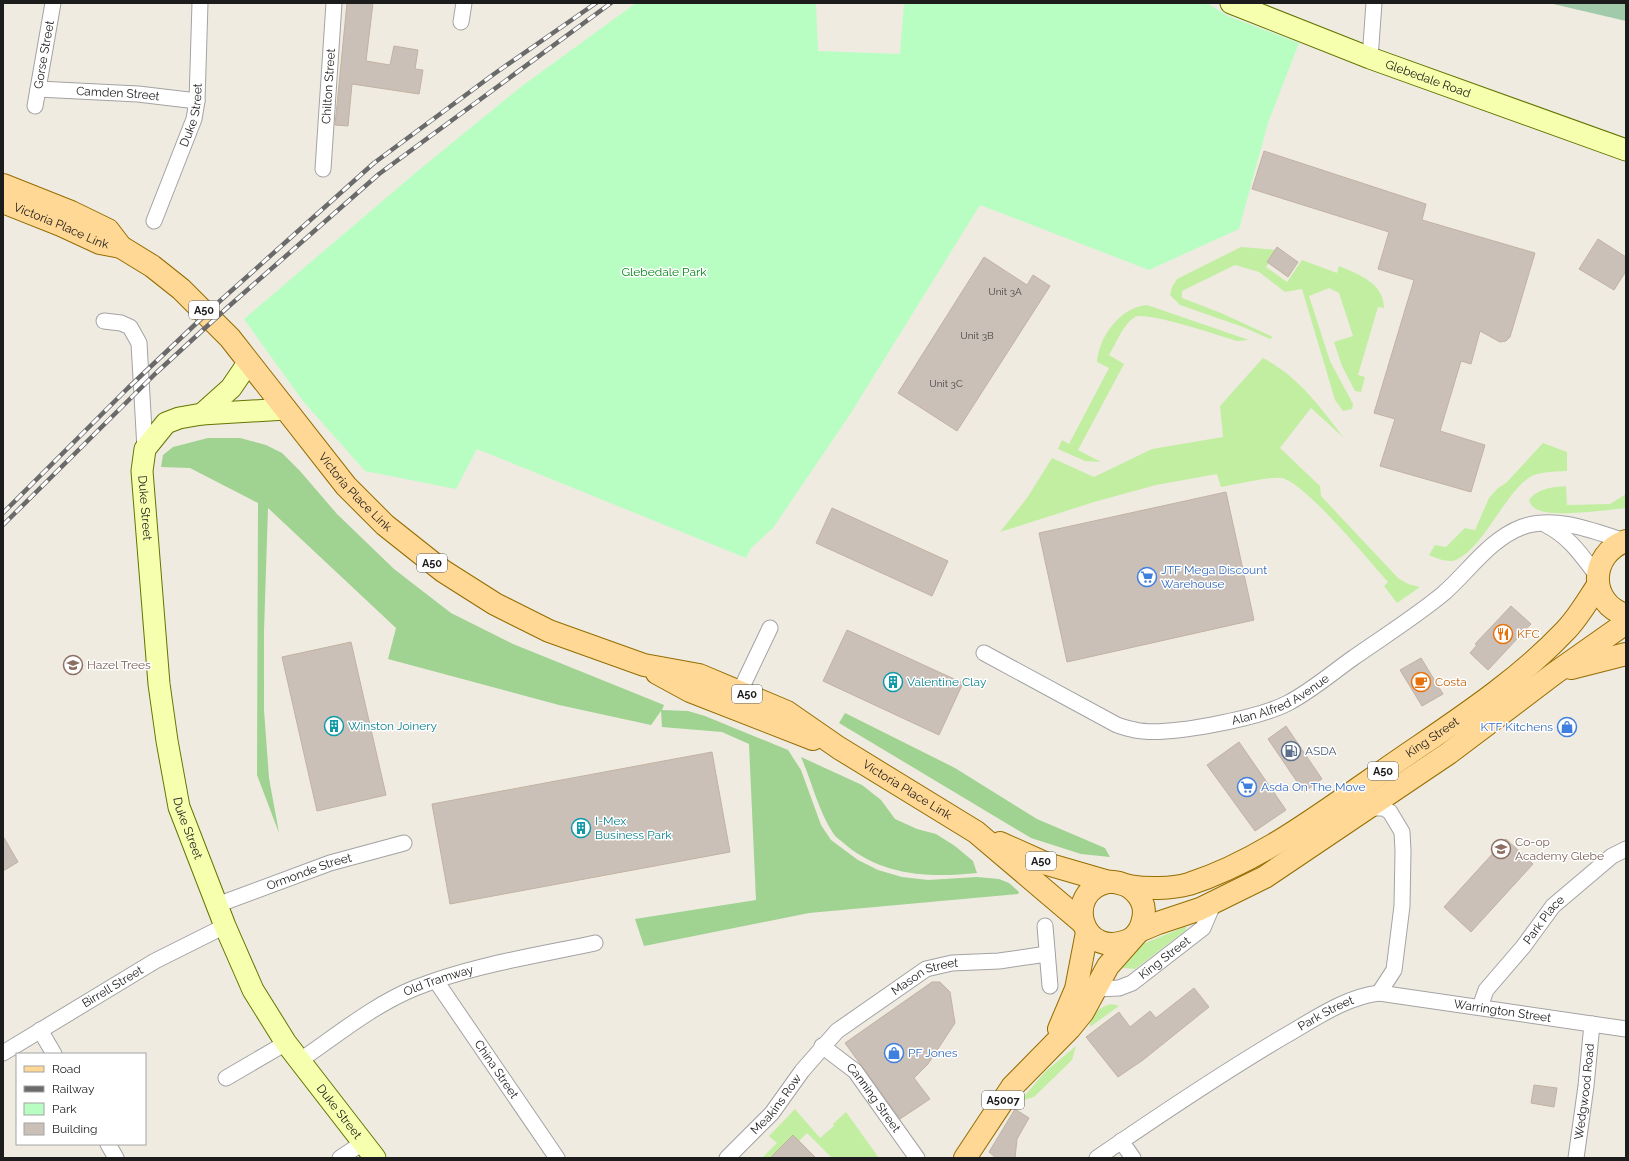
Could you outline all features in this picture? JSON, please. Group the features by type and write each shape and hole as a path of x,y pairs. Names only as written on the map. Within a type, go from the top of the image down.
{"main road":[{"name":"Victoria Place Link","path":"3,186 91,221 108,230 121,247"},
{"name":"Victoria Place Link","path":"3,202 100,243 121,247 152,266 192,298 230,338 248,363 346,486 414,549 443,571 495,604 550,631 644,665 698,675 787,712 839,748 976,832 1047,864 1119,884"},
{"name":"A50","path":"1598,581 1600,564 1607,553 1625,541"},
{"path":"1598,581 1605,601 1615,610 1626,615"},
{"name":"King Street","path":"1049,1048 1068,1010 1076,988 1085,927 1081,912 1084,901 1090,892 1099,885 1119,884 1164,888 1187,884 1234,866 1287,837 1514,680 1567,630 1598,581"},
{"name":"King Street","path":"1085,927 1095,939 1111,945 1122,944 1135,935 1214,902 1265,877 1449,753 1555,673 1626,623"},
{"name":"A50","path":"1555,673 1608,657 1626,654"},
{"name":"Victoria Place Link","path":"644,665 690,691 794,733 839,748"},
{"name":"Victoria Place Link","path":"976,832 1085,927"},
{"name":"King Street","path":"965,1158 1012,1087 1070,1028 1083,1012 1108,966 1135,935 1145,913 1143,902 1137,892 1119,884"}],"street":[{"name":"Gorse Street","path":"35,106 53,3"},
{"name":"Duke Street","path":"154,221 194,119 198,101 200,3"},
{"name":"Chilton Street","path":"323,169 334,3"},
{"path":"461,22 464,3"},
{"name":"Glebedale Road","path":"1231,3 1370,58 1626,150"},
{"path":"1370,58 1374,3"},
{"name":"Camden Street","path":"38,89 138,94 198,101"},
{"name":"Duke Street","path":"104,321 121,323 130,327 140,343 145,449 142,471 159,684 167,741 179,807 225,926 253,990 299,1061 369,1150"},
{"path":"202,414 231,388 248,363"},
{"path":"145,449 166,423 179,418 202,414 286,409"},
{"path":"1542,523 1560,532 1576,547 1598,581"},
{"name":"Alan Alfred Avenue","path":"984,652 1117,725 1135,731 1180,730 1259,714 1288,703 1428,605 1457,581 1506,534 1523,527 1542,523 1574,526 1625,541"},
{"path":"740,692 770,628"},
{"path":"1367,808 1384,808 1390,812 1402,832 1404,851 1402,906 1394,970 1379,993"},
{"name":"Ormonde Street","path":"217,905 330,863 404,843"},
{"name":"Park Place","path":"1480,1007 1486,990 1523,947 1553,906 1612,856 1626,849"},
{"name":"King Street","path":"1096,989 1119,988 1132,983 1203,928 1214,902"},
{"name":"Birrell Street","path":"3,1053 155,961 225,926"},
{"path":"1045,926 1050,986"},
{"name":"Old Tramway","path":"299,1061 385,1004 414,989 480,968 595,943"},
{"name":"Mason Street","path":"822,1046 837,1031 926,969 952,963 999,961 1047,954"},
{"name":"China Street","path":"436,981 557,1158"},
{"name":"Warrington Street","path":"1379,993 1626,1029"},
{"name":"Park Street","path":"1097,1158 1223,1073 1319,1016 1362,995 1379,993"},
{"name":"Wedgwood Road","path":"1576,1158 1586,1086 1592,1024"},
{"path":"40,1030 53,1053"},
{"path":"226,1078 286,1043"},
{"name":"Meakins Row","path":"727,1158 772,1113 822,1046"},
{"name":"Canning Street","path":"822,1046 855,1071 918,1158"},
{"path":"1121,1141 1132,1158"},
{"path":"109,1145 116,1158"},
{"path":"340,1158 369,1150"}],"green space":[{"name":"Glebedale Park","path":"636,3 816,3 818,51 900,54 904,3 1207,3 1228,16 1299,43 1268,123 1239,229 1149,270 980,205 849,416 773,528 751,548 746,558 477,449 456,489 365,471 303,401 244,319 420,169 522,86"},
{"path":"1549,3 1626,3 1626,21"},
{"path":"1241,247 1277,250 1266,267 1287,282 1302,260 1337,273 1339,266 1354,272 1369,281 1380,292 1383,299 1384,308 1378,307 1358,375 1365,377 1361,392 1355,391 1342,366 1334,342 1353,336 1339,293 1329,288 1309,296 1330,361 1353,404 1352,409 1343,411 1335,400 1302,289 1285,292 1259,272 1235,265 1182,291 1182,298 1221,313 1273,337 1270,339 1243,327 1180,305 1170,295 1172,287 1177,279"},
{"path":"1147,305 1249,340 1237,341 1168,321 1142,316 1135,317 1123,329 1109,355 1124,364 1078,450 1101,462 1085,461 1058,449 1062,440 1069,444 1109,368 1097,362 1102,343 1107,334 1120,317 1128,311"},
{"path":"1263,358 1298,383 1344,438 1311,408 1280,448 1320,486 1321,496 1398,578 1408,584 1420,587 1397,603 1384,586 1388,582 1352,541 1305,493 1281,478 1261,479 1221,487 1217,474 1156,485 1094,502 1000,532 1027,498 1052,458 1094,477 1152,449 1223,437 1220,406"},
{"path":"208,438 240,438 266,445 282,453 300,471 337,514 394,569 451,613 513,644 664,705 662,710 688,711 705,716 788,750 801,770 821,825 831,840 858,860 878,870 902,877 928,880 977,877 999,879 1009,883 1019,892 1018,894 809,913 644,946 635,919 756,900 749,744 722,732 662,727 661,711 651,725 559,705 388,659 396,628 268,508 264,631 264,710 269,778 279,833 257,775 258,503 190,468 161,467 163,455 173,447"},
{"path":"1543,443 1567,452 1567,471 1543,473 1530,477 1511,495 1476,544 1456,560 1445,561 1429,555 1435,545 1446,547 1465,528 1475,530 1489,498 1497,489 1507,482"},
{"path":"1566,486 1567,505 1610,504 1626,494 1626,508 1580,513 1554,513 1543,512 1536,509 1530,503 1529,500 1541,491"},
{"path":"845,713 955,768 1037,819 1105,848 1110,857 1081,854 1031,838 839,723"},
{"path":"801,757 862,785 881,800 895,819 917,829 936,834 955,846 973,861 977,873 960,875 925,875 892,869 860,855 837,838 833,833 819,805"},
{"path":"1186,927 1186,930 1135,969 1115,967 1138,946"},
{"path":"1112,1004 1119,1006 1090,1027 1090,1023 1096,1012"},
{"path":"1076,1046 1072,1060 1034,1097 1020,1101 1046,1071"},
{"path":"795,1109 820,1138 834,1126 833,1124 846,1112 879,1158 832,1158 807,1133 799,1141 793,1135 770,1158 762,1158 777,1143 769,1136"}],"building":[{"path":"347,3 373,3 366,61 390,65 394,46 418,50 415,69 423,70 419,94 352,84 348,126 335,125"},
{"path":"1264,151 1426,204 1422,220 1535,253 1510,337 1506,341 1500,342 1480,331 1471,364 1461,361 1440,431 1485,445 1471,492 1380,466 1395,419 1374,413 1414,280 1378,269 1389,232 1252,189"},
{"path":"1598,239 1626,257 1626,271 1614,290 1579,269"},
{"path":"1277,247 1298,262 1288,277 1267,262"},
{"path":"984,257 1027,285 1033,275 1050,286 957,431 898,393"},
{"name":"JTF Mega Discount Warehouse","path":"1226,492 1254,620 1067,662 1039,533"},
{"path":"832,508 948,561 932,596 816,543"},
{"name":"KFC","path":"1511,606 1531,624 1488,670 1470,653 1477,645 1475,644"},
{"name":"Valentine Clay","path":"847,630 963,683 939,735 823,681"},
{"name":"Winston Joinery","path":"351,642 386,795 317,811 282,657"},
{"name":"Costa","path":"1421,658 1443,694 1422,706 1400,670"},
{"path":"1286,726 1322,779 1304,792 1268,739"},
{"name":"Asda On The Move","path":"1239,742 1286,810 1255,831 1207,765"},
{"name":"I-Mex Business Park","path":"712,752 730,852 450,904 432,804"},
{"path":"3,836 18,862 3,871"},
{"path":"1506,839 1533,864 1471,932 1444,907"},
{"name":"PF Jones","path":"932,982 940,982 950,992 955,1023 928,1064 914,1078 930,1099 900,1119 845,1043"},
{"path":"1194,988 1209,1007 1143,1060 1118,1077 1086,1037 1119,1012 1130,1027 1150,1011 1156,1018"},
{"path":"1534,1085 1557,1088 1554,1107 1531,1103"},
{"path":"1015,1109 1029,1118 1017,1139 1015,1158 996,1158 989,1152"},
{"path":"793,1135 816,1158 770,1158"}],"railway":[{"path":"3,513 128,388 221,300 374,163 494,74 596,3"},
{"path":"3,525 156,373 228,307 379,174 611,3"}],"place":[{"name":"JTF Mega Discount Warehouse","path":"1147,577"},
{"name":"KFC","path":"1503,634"},
{"name":"Hazel Trees","path":"73,665"},
{"name":"Valentine Clay","path":"893,682"},
{"name":"Costa","path":"1421,682"},
{"name":"Winston Joinery","path":"334,726"},
{"name":"KTF Kitchens","path":"1567,727"},
{"name":"ASDA","path":"1291,751"},
{"name":"Asda On The Move","path":"1247,787"},
{"name":"I-Mex Business Park","path":"581,828"},
{"name":"Co-op Academy Glebe","path":"1501,849"},
{"name":"PF Jones","path":"894,1053"}]}
